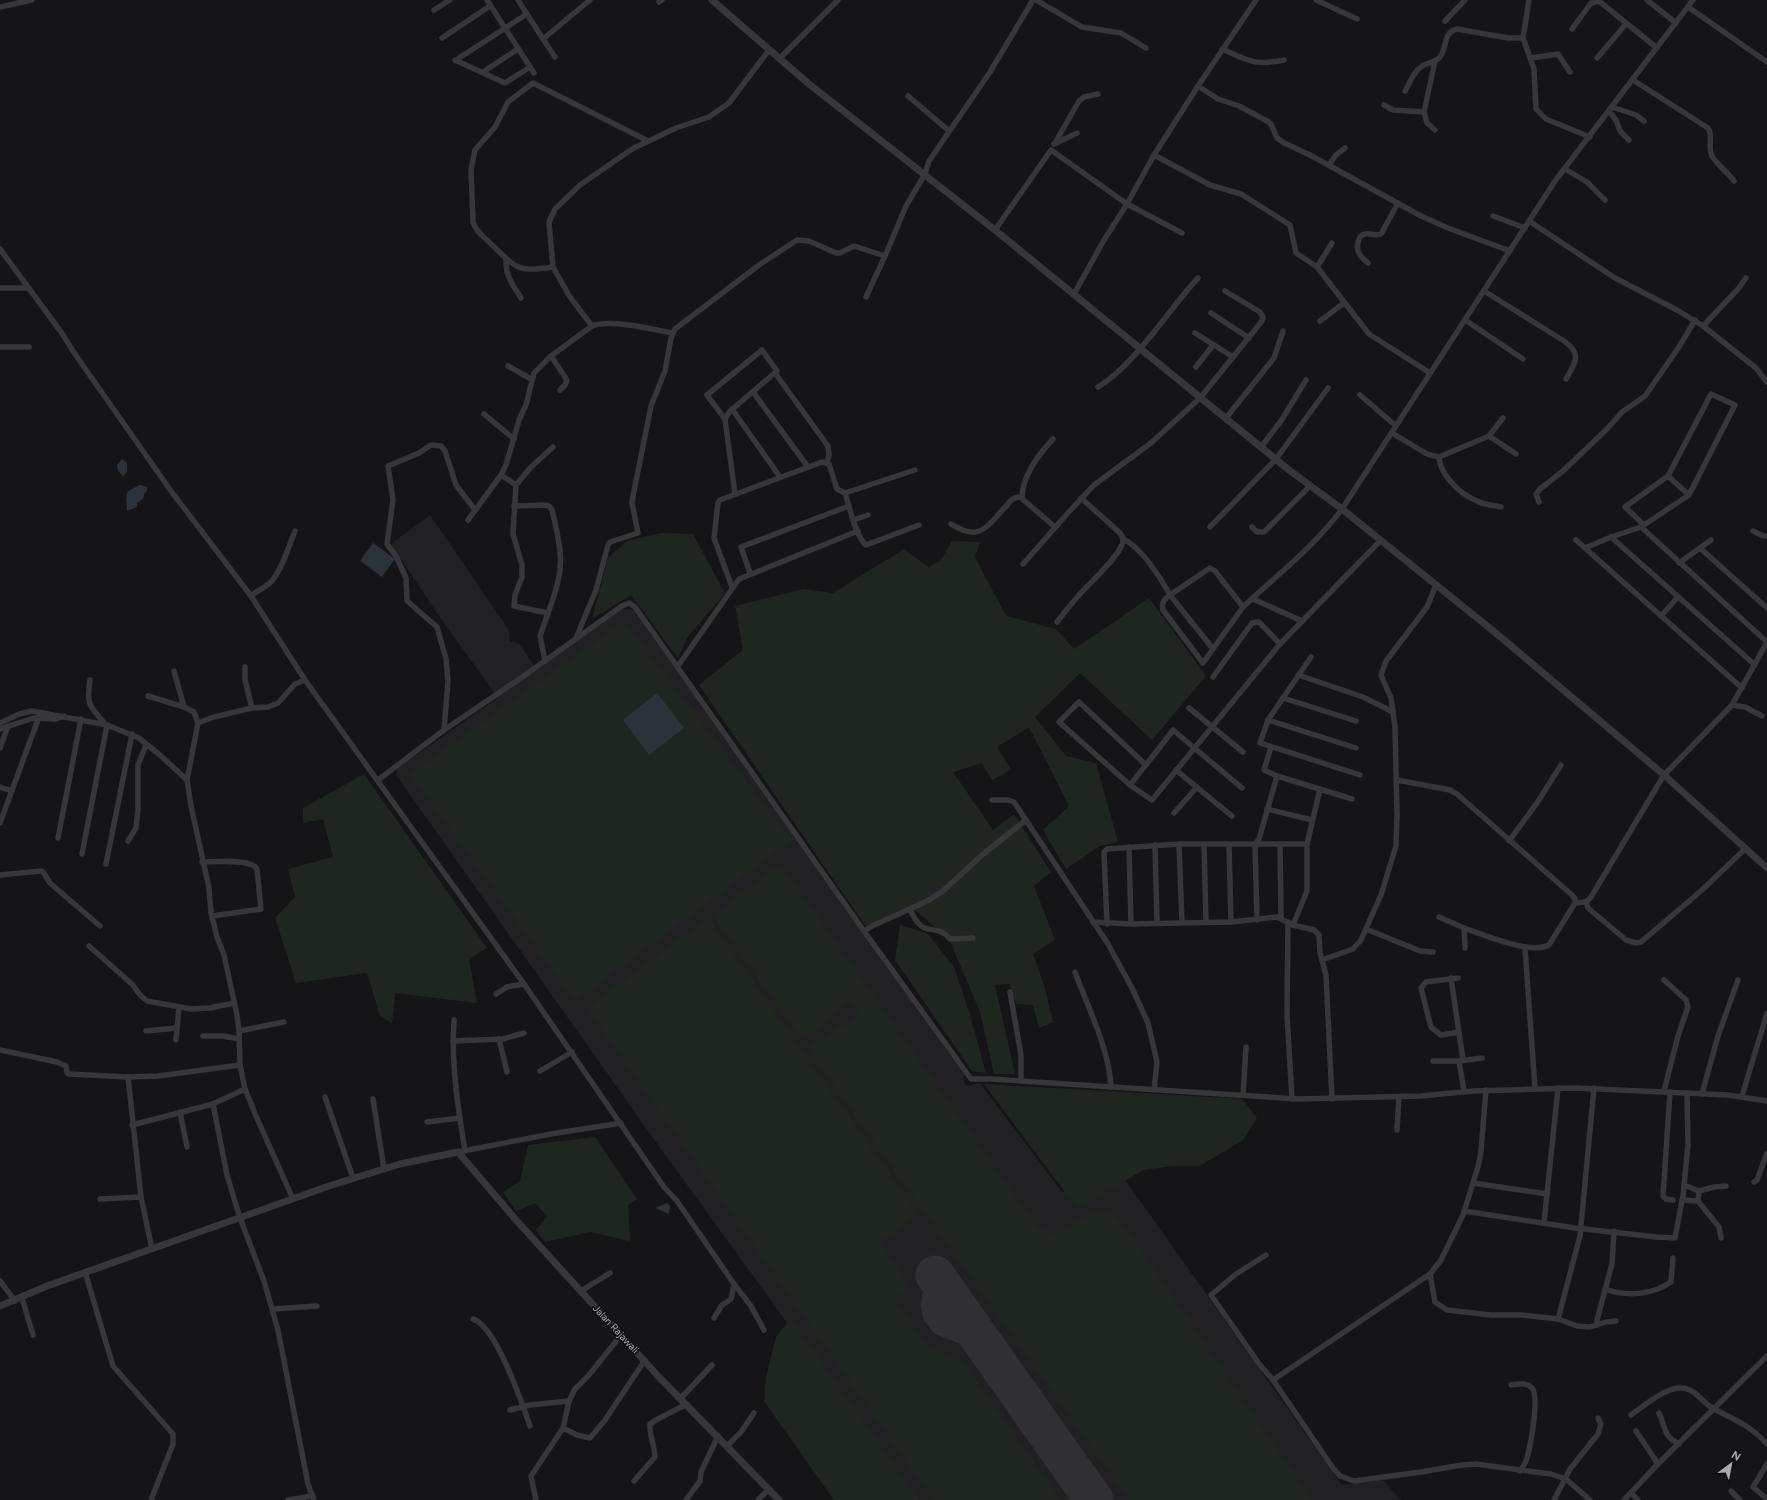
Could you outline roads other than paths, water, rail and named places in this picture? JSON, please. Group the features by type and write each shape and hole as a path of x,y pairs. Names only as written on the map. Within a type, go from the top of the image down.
{"street":[{"path":"0,7 32,0"},
{"path":"487,0 534,73"},
{"path":"518,0 555,57"},
{"path":"542,39 590,0"},
{"path":"712,0 809,84 995,230 1261,448 1342,509 1560,687 1664,775 1767,868"},
{"path":"780,58 838,0"},
{"path":"866,297 906,206 925,174 929,161 990,72 1033,0"},
{"path":"1036,0 1082,26 1121,33 1146,48"},
{"path":"1074,294 1154,155 1222,49 1256,0"},
{"path":"1316,0 1357,19"},
{"path":"1445,20 1464,0"},
{"path":"1529,0 1523,38 1531,58 1535,75 1535,105 1546,119 1590,137"},
{"path":"1572,29 1591,3 1595,0 1601,3 1657,48"},
{"path":"1647,0 1676,23"},
{"path":"1243,607 1215,571 1210,568 1163,601 1163,610 1203,663 1243,607 1309,546 1342,509 1529,221 1565,169 1693,0"},
{"path":"434,10 446,1"},
{"path":"442,38 490,6"},
{"path":"1688,7 1767,62"},
{"path":"527,14 457,59 505,83 530,67"},
{"path":"1597,58 1626,24"},
{"path":"1405,91 1418,69 1435,61 1442,54 1447,36 1453,30 1457,29 1508,38 1523,38"},
{"path":"483,72 518,48"},
{"path":"1222,49 1252,63 1260,64 1284,60"},
{"path":"592,326 570,297 553,267 549,222 555,209 580,185 632,149 676,128 709,117 729,103 769,50"},
{"path":"1531,58 1558,54 1570,72"},
{"path":"1435,61 1424,112 1427,123 1435,130"},
{"path":"1633,80 1708,128 1711,133 1710,148 1712,156 1734,182"},
{"path":"553,267 527,270 519,268 506,260 474,226 471,169 475,150 496,127 508,102 533,83 648,141"},
{"path":"1198,86 1218,99 1240,106 1263,118 1271,124 1280,140 1329,165 1421,216 1448,228 1510,251"},
{"path":"995,230 1051,150 1079,101 1084,97 1098,94"},
{"path":"908,96 949,131"},
{"path":"1384,105 1392,110 1424,112"},
{"path":"1610,109 1636,115 1644,121"},
{"path":"1610,109 1620,131 1629,140"},
{"path":"1055,143 1077,133"},
{"path":"1329,165 1336,155 1345,148"},
{"path":"1051,150 1127,204 1182,233"},
{"path":"1154,155 1210,185 1242,194 1290,225 1296,253 1317,267 1369,334 1430,373"},
{"path":"1565,169 1587,182 1605,200"},
{"path":"1368,263 1360,258 1357,251 1360,237 1365,234 1377,236 1381,234 1398,203"},
{"path":"1493,216 1525,228"},
{"path":"1529,221 1615,278 1695,320 1756,368 1767,382"},
{"path":"576,638 597,586 608,545 610,542 638,533 632,504 633,496 651,406 665,371 672,333 684,321 759,265 797,240 809,242 840,254 854,246 885,256"},
{"path":"1317,267 1332,243"},
{"path":"0,249 171,491 251,596 305,680 524,984 664,1186 677,1201 734,1284 751,1306 764,1330"},
{"path":"506,260 506,271 510,281 522,298"},
{"path":"1098,386 1107,382 1118,371 1198,278"},
{"path":"1703,326 1733,295 1746,278"},
{"path":"0,288 28,288"},
{"path":"1023,564 1094,485 1151,443 1200,398 1262,321 1263,317 1260,312 1226,291"},
{"path":"1484,291 1564,341 1574,349 1576,357 1566,379"},
{"path":"1320,321 1344,303"},
{"path":"1211,313 1249,338"},
{"path":"1465,320 1523,359"},
{"path":"1539,502 1536,494 1540,489 1563,471 1622,412 1645,396 1679,347 1695,320"},
{"path":"468,520 501,475 519,420 526,405 531,379 539,366 592,326 598,324 611,324 672,333"},
{"path":"1226,418 1274,358 1283,330"},
{"path":"1195,333 1233,357"},
{"path":"1196,367 1213,345"},
{"path":"0,346 29,347"},
{"path":"735,494 725,419 707,395 762,350 777,371 775,373 828,446 829,455 827,462 837,489 845,493 915,470"},
{"path":"551,356 567,380 565,385 560,390"},
{"path":"508,366 531,379"},
{"path":"725,419 732,409 775,373"},
{"path":"1261,448 1281,421 1306,380"},
{"path":"1210,527 1276,459 1328,388"},
{"path":"753,392 808,467"},
{"path":"1575,903 1586,902 1593,893 1664,775 1732,705 1767,642 1679,563 1643,526 1625,507 1668,476 1711,394 1735,405 1689,494 1643,526 1585,548"},
{"path":"1360,395 1396,426"},
{"path":"732,409 780,478"},
{"path":"484,414 514,439"},
{"path":"1392,433 1427,454 1439,457 1489,436 1503,418"},
{"path":"1489,436 1516,454"},
{"path":"1022,498 1022,489 1026,478 1039,456 1053,439"},
{"path":"444,730 448,681 446,659 437,627 407,601 406,578 396,556 387,544 393,500 388,466 419,453 431,445 441,446 445,451 456,486 474,510"},
{"path":"548,612 514,606 515,595 522,577 522,566 513,534 516,485 531,467 553,448"},
{"path":"1439,457 1442,471 1465,494 1485,504 1501,507"},
{"path":"732,587 714,535 718,503 720,500 822,462 827,462"},
{"path":"501,475 516,485"},
{"path":"1668,476 1689,494"},
{"path":"1252,527 1257,532 1264,532 1310,486"},
{"path":"845,493 862,542 868,544 919,525"},
{"path":"951,524 962,531 977,533 987,526 1011,500 1017,497 1022,498 1055,527"},
{"path":"1081,498 1118,532 1123,539 1128,541 1141,553 1170,595 1213,649"},
{"path":"514,506 545,504 550,506 560,540 561,567 558,584 540,636 545,661"},
{"path":"750,574 741,547 849,506"},
{"path":"854,520 868,515"},
{"path":"251,596 275,577 282,564 295,531"},
{"path":"678,666 739,579 858,531"},
{"path":"1752,531 1763,536 1767,536"},
{"path":"1611,537 1755,665"},
{"path":"1057,622 1110,561 1120,548 1123,539"},
{"path":"1576,540 1742,688"},
{"path":"1679,563 1711,540"},
{"path":"1146,765 1079,702 1059,722 1130,785 1152,800 1280,644 1380,541"},
{"path":"1700,548 1767,608"},
{"path":"1322,960 1353,949 1361,940 1381,895 1396,846 1397,780 1393,712 1391,698 1381,675 1383,667 1427,607 1436,585"},
{"path":"1661,616 1678,597"},
{"path":"1253,599 1302,621"},
{"path":"378,780 444,730 622,606 629,604 635,607 678,666 864,931 969,1078 973,1080 990,1078 1292,1099 1399,1097 1464,1091 1534,1088 1594,1088 1742,1096 1767,1101"},
{"path":"1213,677 1252,623 1260,623 1280,644"},
{"path":"1311,657 1268,720 1260,741 1262,744 1360,775"},
{"path":"245,667 245,680 252,708"},
{"path":"174,671 184,707"},
{"path":"1298,675 1363,697 1393,712"},
{"path":"82,854 107,725 89,702 88,697 90,680"},
{"path":"198,724 214,717 252,708 268,707 278,703 292,687 305,680"},
{"path":"148,696 184,707 195,713 198,724 187,780 190,806 209,888 212,916 217,937 224,955 234,1003 239,1031 240,1066 245,1089 292,1199"},
{"path":"1283,698 1356,721"},
{"path":"1732,705 1745,707 1762,716"},
{"path":"1190,708 1211,727 1243,752"},
{"path":"0,723 19,714 32,711 107,725 132,734 161,756 187,780"},
{"path":"0,729 39,717 56,719 64,716"},
{"path":"0,823 39,717"},
{"path":"58,838 81,719"},
{"path":"1268,720 1356,748"},
{"path":"0,748 8,726"},
{"path":"1130,785 1173,730 1242,788"},
{"path":"106,864 132,734"},
{"path":"128,841 136,828 138,810 138,765 146,745"},
{"path":"1271,747 1264,770 1277,776 1352,799"},
{"path":"1509,841 1537,804 1561,765"},
{"path":"1176,770 1232,816"},
{"path":"1257,920 1255,844 1259,839 1277,776"},
{"path":"1397,780 1454,792 1575,899 1575,903 1549,945 1544,948 1525,948 1464,928 1439,917"},
{"path":"0,787 12,791"},
{"path":"1174,813 1196,787"},
{"path":"1292,1099 1287,1015 1290,924 1307,891 1307,844 1320,789"},
{"path":"992,800 1008,800 1014,802 1108,944 1148,1023 1157,1062 1154,1090"},
{"path":"1267,809 1312,820"},
{"path":"864,931 930,900 943,891 982,855 1026,820"},
{"path":"1107,924 1105,851 1107,849 1179,844 1307,844"},
{"path":"1179,844 1182,922"},
{"path":"1204,844 1206,922"},
{"path":"1280,844 1282,918"},
{"path":"1155,845 1157,922"},
{"path":"1230,845 1232,922"},
{"path":"1129,847 1131,924"},
{"path":"1586,902 1588,908 1626,940 1636,943 1641,942 1702,890 1745,849"},
{"path":"202,862 246,863 254,865 257,869 261,909 212,916"},
{"path":"0,875 41,871 44,872 50,883 100,926"},
{"path":"910,909 917,922 925,929 941,931 950,939 973,938"},
{"path":"1093,922 1107,924 1232,922 1282,918 1290,924 1317,932 1320,939 1322,960 1326,975 1332,1099"},
{"path":"1464,928 1465,948"},
{"path":"1366,929 1420,951 1433,952"},
{"path":"89,946 148,1001 191,1009 210,1008 234,1003"},
{"path":"1525,948 1534,1088"},
{"path":"1074,972 1100,1040 1110,1073 1111,1087"},
{"path":"1451,978 1459,1032 1464,1091"},
{"path":"1458,978 1426,982 1421,988 1431,1027 1440,1035 1459,1032"},
{"path":"1664,980 1686,1000 1688,1007 1678,1036 1667,1092 1662,1196 1666,1199 1673,1200"},
{"path":"1702,1094 1718,1036 1738,980"},
{"path":"496,994 507,987 524,984"},
{"path":"1010,992 1020,1055 1021,1081"},
{"path":"176,1040 179,1007"},
{"path":"1742,1096 1767,1013"},
{"path":"454,1020 453,1041 460,1118 461,1151"},
{"path":"239,1031 284,1022"},
{"path":"146,1031 176,1028"},
{"path":"453,1041 498,1039 524,1033"},
{"path":"203,1036 223,1036 239,1039"},
{"path":"498,1039 507,1072"},
{"path":"1243,1095 1246,1047"},
{"path":"0,1050 57,1062 66,1066 67,1073 69,1074 128,1077 182,1074 240,1066"},
{"path":"540,1071 572,1052"},
{"path":"1433,1061 1461,1061 1482,1058"},
{"path":"128,1077 141,1197 152,1249"},
{"path":"1544,1223 1558,1088"},
{"path":"1558,1319 1581,1228 1594,1088"},
{"path":"132,1125 213,1104 245,1089"},
{"path":"1272,1380 1430,1274 1441,1260 1464,1211 1473,1183 1481,1151 1486,1090"},
{"path":"1464,1211 1581,1228 1675,1238 1682,1200 1688,1144 1688,1093"},
{"path":"325,1097 353,1178"},
{"path":"1396,1130 1399,1097"},
{"path":"373,1099 384,1169"},
{"path":"213,1104 227,1175 240,1218 273,1309 308,1484 313,1498 288,1500"},
{"path":"180,1112 187,1147"},
{"path":"427,1122 460,1118"},
{"path":"0,1306 85,1272 353,1178 384,1169 461,1151 550,1134 621,1123"},
{"name":"Jalan Rajawali","path":"461,1151 581,1291 621,1335 779,1500"},
{"path":"1754,1182 1757,1180 1767,1153"},
{"path":"1473,1183 1547,1194"},
{"path":"1684,1185 1699,1191 1714,1187 1726,1186"},
{"path":"1699,1191 1698,1201 1719,1227 1721,1238"},
{"path":"100,1199 141,1197"},
{"path":"1682,1200 1698,1201"},
{"path":"1596,1325 1596,1320 1612,1264 1614,1231"},
{"path":"1266,1255 1236,1274 1211,1295 1340,1476 1354,1481 1476,1464 1551,1474 1566,1479 1590,1500"},
{"path":"1605,1289 1628,1294 1660,1289 1671,1282 1673,1258"},
{"path":"85,1272 113,1366 173,1434 173,1444 151,1500"},
{"path":"581,1291 610,1273"},
{"path":"1430,1274 1435,1302 1447,1310 1491,1315 1521,1315 1558,1319 1577,1326 1590,1327 1616,1321"},
{"path":"0,1281 18,1299 28,1317 33,1336"},
{"path":"714,1318 722,1305 730,1299 734,1284"},
{"path":"273,1309 317,1306"},
{"path":"473,1319 484,1327 496,1345 524,1407 530,1426"},
{"path":"536,1500 531,1475 563,1428 569,1401 575,1389 589,1375 621,1335"},
{"path":"1624,1500 1658,1464 1767,1356"},
{"path":"563,1428 578,1435 590,1438 605,1420 645,1360"},
{"path":"681,1398 712,1365"},
{"path":"1511,1384 1524,1383 1532,1388 1534,1394 1535,1408 1528,1455 1526,1462 1520,1471"},
{"path":"1631,1415 1670,1390 1681,1388 1691,1390 1713,1409 1727,1414 1747,1426 1767,1444"},
{"path":"510,1410 569,1401"},
{"path":"634,1481 655,1457 655,1447 649,1433 650,1424 687,1404"},
{"path":"1659,1413 1667,1436 1679,1444"},
{"path":"727,1446 741,1432 754,1414"},
{"path":"1554,1500 1570,1469 1598,1434 1601,1424 1598,1418"},
{"path":"1636,1431 1658,1464"},
{"path":"686,1500 700,1481 701,1472 718,1436"},
{"path":"1767,1464 1753,1487 1767,1499"},
{"path":"758,1500 769,1489"},
{"path":"1731,1491 1740,1500"},
{"path":"1631,1493 1638,1500"}]}
